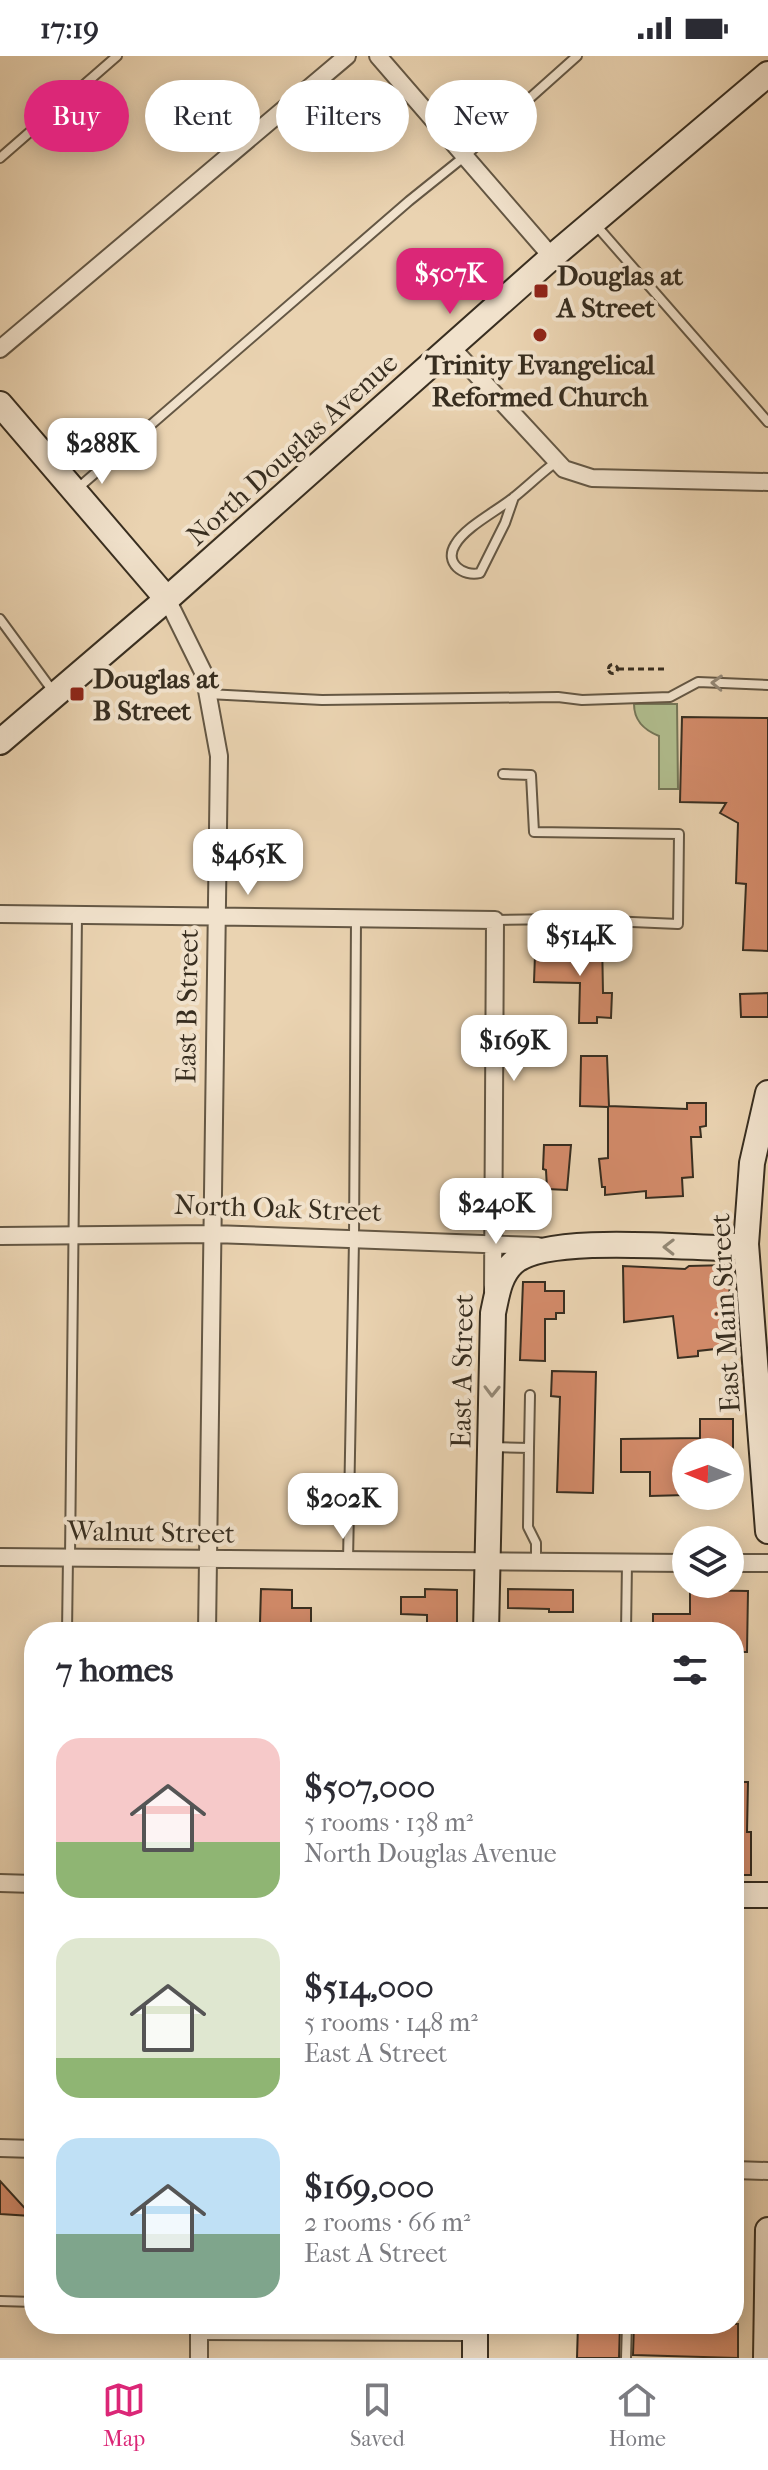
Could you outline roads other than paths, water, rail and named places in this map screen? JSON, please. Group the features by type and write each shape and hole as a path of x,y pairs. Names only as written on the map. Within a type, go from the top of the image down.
{"street":[{"path":"0,349 347,56"},
{"path":"378,56 552,257"},
{"name":"North Douglas Avenue","path":"0,742 167,599 552,257 768,74"},
{"path":"451,347 564,469 592,478 768,482"},
{"name":"East B Street","path":"0,404 167,599 204,674 219,756 207,1622"},
{"path":"0,914 495,920"},
{"name":"East A Street","path":"486,1622 493,1313 495,920"},
{"name":"East Main Street","path":"767,1518 760,1316 746,1244 752,1163 768,1093"},
{"name":"North Oak Street","path":"0,1236 213,1234 493,1246 721,1248 746,1244"},
{"path":"493,1313 500,1282 512,1264 523,1256 565,1246"},
{"name":"Walnut Street","path":"0,1557 672,1563"},
{"path":"744,1563 768,1563"},
{"path":"0,1883 24,1884"},
{"path":"744,1895 768,1895"},
{"path":"0,2148 24,2149"},
{"path":"744,2170 768,2171"},
{"path":"766,2358 768,2230"},
{"path":"199,2334 199,2358"}],"lane":[{"path":"0,158 117,56"},
{"path":"75,492 577,56"},
{"path":"595,222 768,422"},
{"path":"514,497 505,523 480,573 469,575 459,570 452,558 454,545 557,461"},
{"path":"0,619 56,694"},
{"path":"208,694 322,700 558,697 582,700 670,697 698,682 768,685"},
{"path":"495,920 563,919 678,924 679,834 534,832 531,775 503,774"},
{"path":"67,1622 77,915"},
{"path":"348,1561 356,918"},
{"path":"530,1395 528,1527 536,1543 536,1563"},
{"path":"490,1447 529,1448"},
{"path":"626,1622 627,1563"},
{"path":"0,2301 24,2302"},
{"path":"322,2334 475,2339"},
{"path":"626,2358 627,2334"}],"place":[{"name":"Douglas at A Street","path":"541,291"},
{"name":"Trinity Evangelical Reformed Church","path":"540,335"},
{"name":"Douglas at B Street","path":"77,694"}]}
